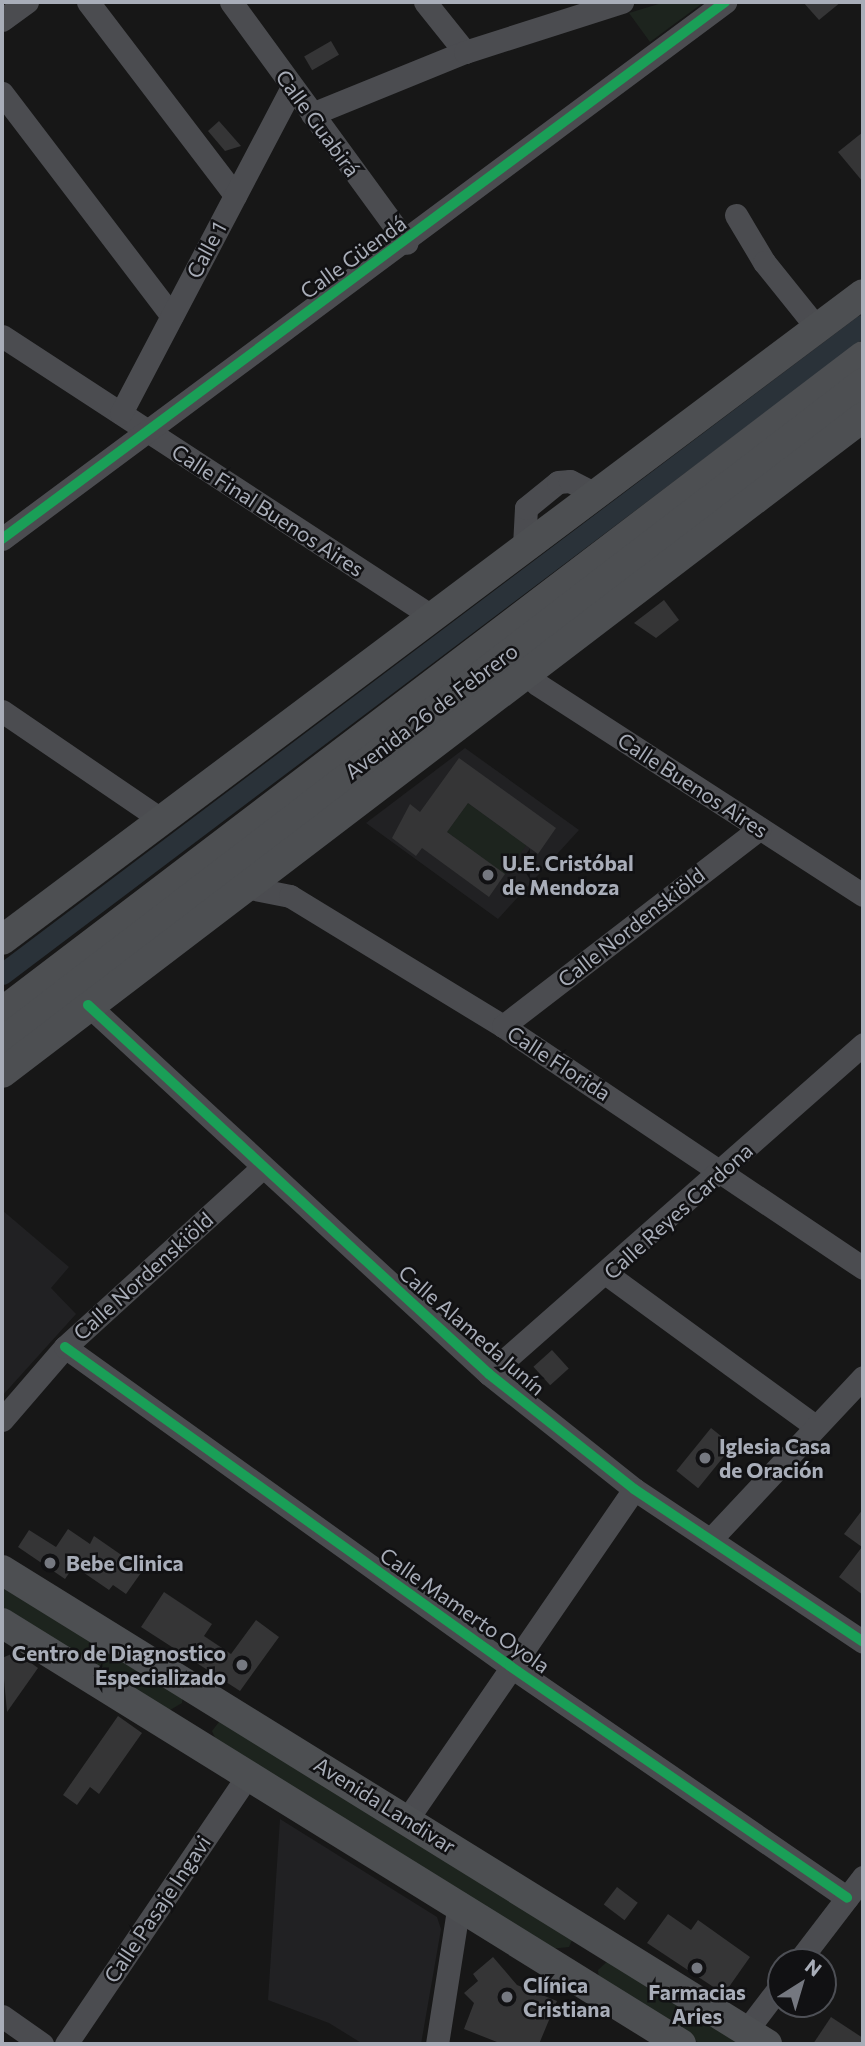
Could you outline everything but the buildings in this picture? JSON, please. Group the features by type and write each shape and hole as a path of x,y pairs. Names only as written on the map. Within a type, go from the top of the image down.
{"main road":[{"path":"2,940 159,818 863,294"},
{"name":"Avenida 26 de Febrero","path":"2,1012 863,356"},
{"name":"Avenida 26 de Febrero","path":"2,1042 863,383"},
{"name":"Avenida 26 de Febrero","path":"2,1073 240,886 863,419"},
{"name":"Avenida Landivar","path":"2,1570 408,1818 756,2038"},
{"path":"6,1630 459,1903 587,1985 662,2039"},
{"path":"166,1724 187,1710 189,1684"},
{"path":"201,1746 203,1721 224,1707"},
{"path":"558,1966 578,1952 583,1928"},
{"path":"587,1985 590,1961 608,1944"}],"street":[{"path":"2,20 27,2"},
{"path":"88,2 235,195"},
{"name":"Calle Guabirá","path":"231,2 407,243"},
{"path":"425,2 465,52"},
{"path":"312,114 465,52 622,2"},
{"name":"Calle Güendá","path":"2,540 146,430 407,243 724,2"},
{"name":"Calle 1","path":"121,413 292,87"},
{"path":"2,93 172,316"},
{"path":"736,215 764,262 817,328"},
{"name":"Calle Final Buenos Aires","path":"2,335 430,615"},
{"name":"Calle Buenos Aires","path":"526,672 863,895"},
{"path":"2,711 159,818"},
{"name":"Calle Nordenskiöld","path":"503,1026 760,828"},
{"name":"Calle Florida","path":"240,886 290,895 503,1026 723,1170 863,1268"},
{"name":"Calle Alameda Junín","path":"88,1005 262,1168 489,1374 634,1489 863,1642"},
{"name":"Calle Reyes Cardona","path":"489,1374 608,1275 863,1044"},
{"name":"Calle Nordenskiöld","path":"2,1420 65,1347 262,1168"},
{"path":"608,1275 814,1425"},
{"name":"Calle Mamerto Oyola","path":"65,1347 510,1666 847,1898"},
{"path":"711,1539 814,1425 863,1377"},
{"path":"408,1818 634,1489"},
{"name":"Calle Pasaje Ingavi","path":"66,2044 248,1774"},
{"path":"809,1948 863,1877"},
{"path":"437,2044 459,1903"},
{"path":"756,2038 767,2015"},
{"path":"2,2016 42,2044"}],"shaded area":[{"path":"665,2 704,2 650,42 629,13"},
{"name":"U.E. Cristóbal de Mendoza","path":"465,748 579,830 498,919 366,823"},
{"path":"468,803 526,845 505,874 447,832"},
{"path":"2,1210 69,1267 51,1288 76,1314 2,1396"},
{"path":"2,1576 183,1694 182,1703 165,1713 2,1609"},
{"path":"222,1718 572,1940 569,1947 550,1949 219,1747 212,1731"},
{"path":"280,1819 437,1917 441,1929 421,2044 363,2044 329,2023 268,2000"},
{"path":"611,1958 756,2044 701,2044 599,1981 598,1970"}],"waterway":[{"path":"2,974 863,325"}],"cycle path":[{"path":"2,539 725,2"},
{"path":"88,1005 489,1374 634,1489 863,1642"},
{"path":"65,1347 510,1666 847,1898"}],"place":[{"name":"U.E. Cristóbal de Mendoza","path":"488,875"},
{"name":"Iglesia Casa de Oración","path":"705,1458"},
{"name":"Bebe Clinica","path":"50,1563"},
{"name":"Centro de Diagnostico Especializado","path":"242,1665"},
{"name":"Farmacias Aries","path":"697,1968"},
{"name":"Clínica Cristiana","path":"507,1997"}]}
